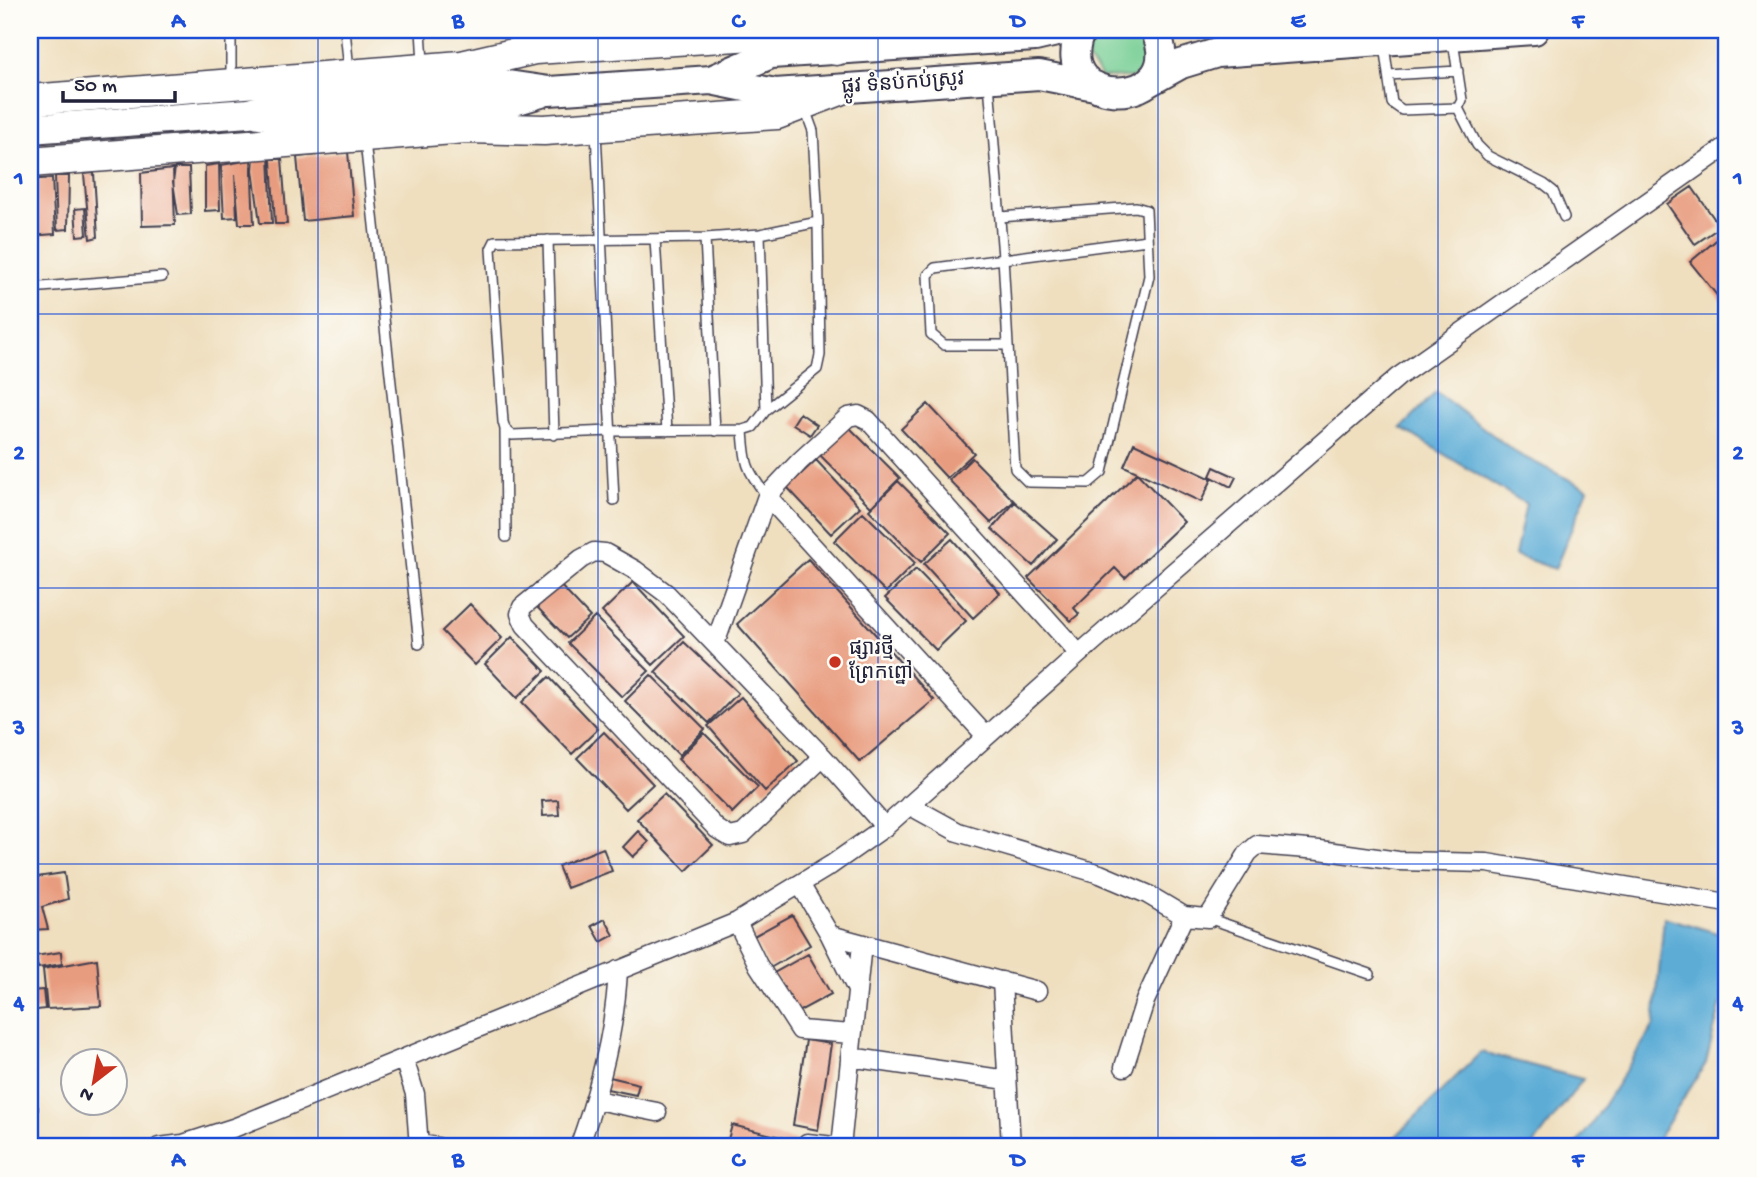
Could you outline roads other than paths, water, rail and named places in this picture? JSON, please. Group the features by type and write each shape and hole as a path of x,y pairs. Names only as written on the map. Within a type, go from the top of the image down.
{"highway":[{"path":"30,100 461,66 535,49 769,34 836,50"},
{"path":"30,162 466,128 544,130 777,114 840,90"}],"main road":[{"name":"ផ្លូវ ទំនប់កប់ស្រូវ","path":"711,80 771,54 836,50 921,37 1035,37 1065,30"},
{"path":"1081,30 1076,41 1077,62 1081,71 1095,86"},
{"path":"1145,84 1154,74 1161,56 1155,30"},
{"path":"1145,84 1181,64 1217,53 1307,42 1534,30"},
{"name":"ផ្លូវ ទំនប់កប់ស្រូវ","path":"36,129 249,113 301,121 497,106 550,91 711,80 775,93 1038,75 1095,86 1115,93 1127,92 1145,84"}],"street":[{"path":"159,1147 183,1146 236,1127 404,1059 737,922 800,884 885,827 1079,654 1398,377 1727,146"},
{"path":"715,644 767,496 848,417 858,415 868,420 1079,654"},
{"path":"767,496 986,736"},
{"path":"823,757 743,834 730,836 718,829 699,810 525,625 520,614 522,607 581,559 594,552 605,553 635,569 667,594 823,757 885,827"},
{"path":"909,804 958,832 1100,874 1147,894 1184,916 1208,918 1248,853 1257,845 1320,850 1398,861 1487,863 1727,903"},
{"path":"800,884 831,935 857,990"},
{"path":"1124,1067 1145,1001 1184,916"},
{"path":"737,922 758,965 800,1030 852,1034"},
{"path":"831,935 1037,991"},
{"path":"807,1143 842,1147 862,944"},
{"path":"579,1147 596,1100 616,1011 618,970"},
{"path":"1002,981 1011,1147"},
{"path":"850,1057 1007,1080"},
{"path":"404,1059 415,1094 419,1146 438,1147"},
{"path":"596,1100 657,1112"}],"lane":[{"path":"231,30 232,85"},
{"path":"345,30 349,75"},
{"path":"421,30 424,69"},
{"path":"1452,36 1462,100 1458,108"},
{"path":"1384,40 1392,103 1402,110 1458,108"},
{"path":"1388,75 1458,71"},
{"path":"988,79 1003,257 1015,469 1028,482 1089,483 1102,472 1149,276 1146,210 1142,208 1000,217"},
{"path":"505,429 512,435 743,430 753,428 766,410 817,369 820,355 818,222 813,131 803,104"},
{"path":"1458,108 1477,145 1488,156 1553,191 1564,217"},
{"path":"596,127 614,500"},
{"path":"364,136 419,644"},
{"path":"506,537 505,429 491,249 495,241 705,238 760,234 818,222"},
{"path":"760,234 766,410"},
{"path":"705,238 715,430"},
{"path":"655,239 667,431"},
{"path":"548,240 554,435"},
{"path":"1008,345 944,345 931,334 928,275 935,268 1003,257 1147,240"},
{"path":"30,288 162,277"},
{"path":"743,430 745,460 750,474 767,496"},
{"path":"1208,918 1370,974"}],"water":[{"path":"1436,392 1518,454 1588,489 1555,569 1515,555 1526,504 1401,428"},
{"path":"1664,917 1727,936 1727,979 1706,1063 1653,1147 1574,1147 1592,1124 1654,1025"},
{"path":"1481,1052 1583,1079 1532,1147 1385,1147"}],"place":[{"name":"ផ្សារថ្មី ព្រែកព្នៅ","path":"835,662"}]}
